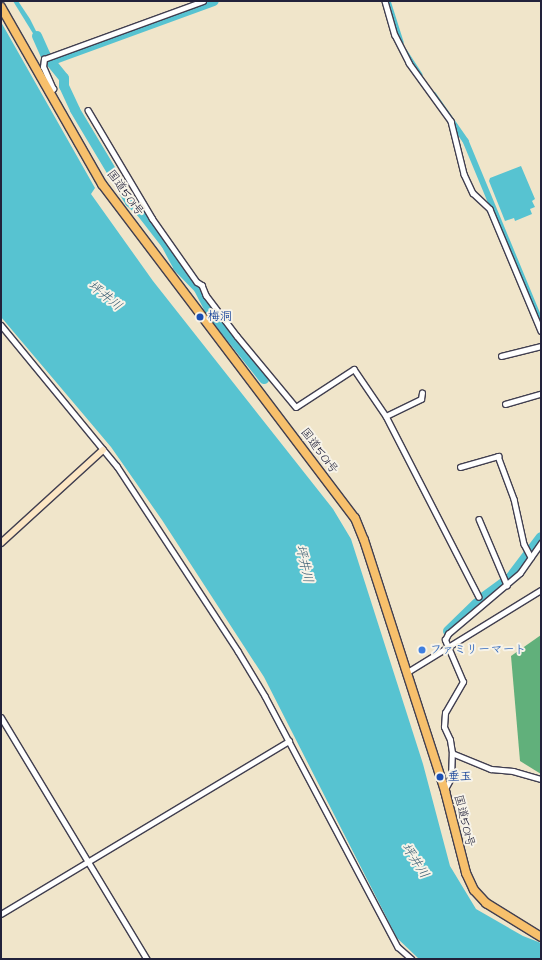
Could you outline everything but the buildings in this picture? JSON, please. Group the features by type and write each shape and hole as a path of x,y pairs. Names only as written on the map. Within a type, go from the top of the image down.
{"highway":[{"name":"国道501号","path":"1,7 102,184 355,518 444,791 457,846 474,890 486,903 541,936"}],"street":[{"path":"49,93 53,89 42,67 44,59 203,1"},
{"path":"385,1 395,36 409,63 453,125 464,174 473,193 490,209 541,331"},
{"path":"88,110 152,218 197,282 202,285 206,295 296,407 354,369 386,416 479,597"},
{"path":"1,325 117,466 238,651 289,741 398,947 412,959"},
{"path":"501,356 541,346"},
{"path":"386,416 421,399 422,393"},
{"path":"505,404 541,394"},
{"path":"1,543 103,450"},
{"path":"460,468 498,456 514,499 530,555"},
{"path":"479,519 505,582"},
{"path":"444,791 451,778 452,753 450,740 444,727 444,713 463,682 445,640 448,634 505,582 541,543"},
{"path":"406,673 448,649 541,590"},
{"path":"1,717 87,862 147,959"},
{"path":"1,914 289,741"},
{"path":"452,753 491,769 513,771 541,779"}],"green space":[{"path":"541,635 541,774 520,761 511,656"}],"water":[{"path":"13,1 18,1 30,19 44,47 42,48"},
{"name":"坪井川","path":"1,22 95,188 91,194 153,281 333,509 351,539 423,764 450,866 476,909 523,936 541,943 541,959 419,959 397,938 264,677 162,520 111,447 1,317"},
{"path":"521,166 535,199 532,201 535,207 530,209 532,214 515,221 514,218 505,221 489,181 490,178"}],"waterway":[{"path":"52,60 214,1"},
{"path":"388,1 401,42"},
{"path":"37,36 46,56 64,78 64,86 75,110 130,202 141,212 166,244 178,267 199,289 210,311 264,379"},
{"path":"405,52 420,75"},
{"path":"434,95 466,141 541,322"},
{"path":"481,599 510,578 541,537"},
{"path":"448,631 477,603"}],"place":[{"name":"梅洞","path":"200,317"},
{"name":"ファミリーマート","path":"422,650"},
{"name":"垂玉","path":"440,777"}]}
